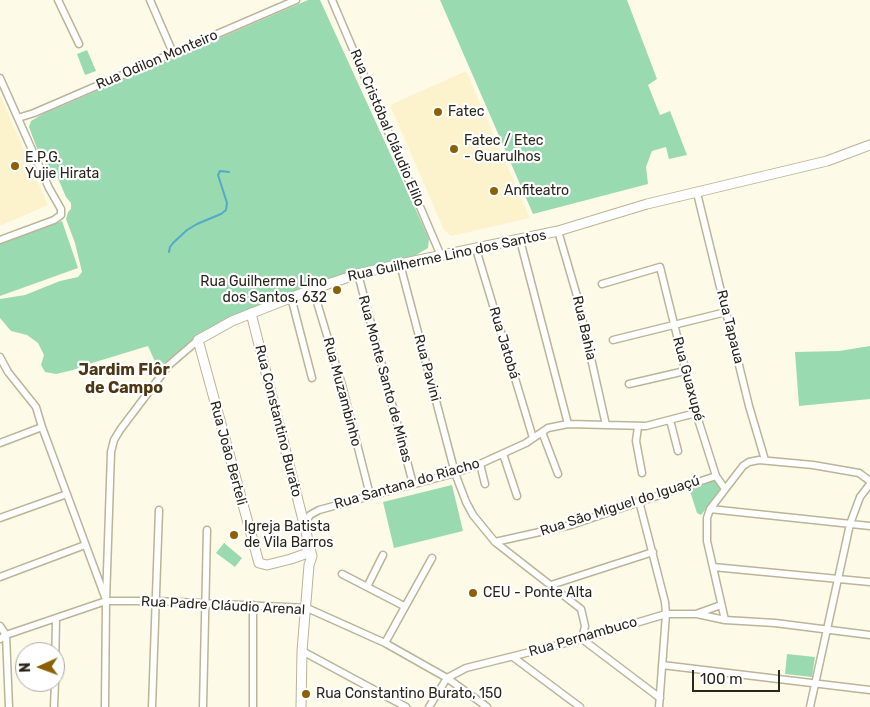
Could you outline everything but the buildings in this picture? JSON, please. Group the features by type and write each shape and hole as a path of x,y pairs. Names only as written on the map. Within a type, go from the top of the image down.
{"street":[{"path":"58,0 79,44"},
{"path":"150,0 173,53"},
{"name":"Rua Odilon Monteiro","path":"18,118 34,114 296,0"},
{"name":"Rua Cristóbal Cláudio Elilo","path":"332,0 442,256"},
{"path":"0,78 49,188 60,204 61,215 54,220 0,240"},
{"name":"Rua Guilherme Lino dos Santos","path":"105,707 111,452 114,440 169,365 198,340 232,320 312,289 358,274 558,232 647,204 827,160 870,145"},
{"name":"Rua Tapaua","path":"698,193 726,312 765,460"},
{"name":"Rua Bahia","path":"558,232 577,296 606,425"},
{"path":"520,240 568,424"},
{"name":"Rua Jatobá","path":"476,249 533,438"},
{"name":"Rua Pavini","path":"400,264 460,489 473,515 496,542 581,610 585,626 582,639"},
{"name":"Rua Guaxupé","path":"602,284 660,267 696,413 716,476 725,488"},
{"name":"Rua Monte Santo de Minas","path":"358,274 414,484"},
{"name":"Rua Muzambinho","path":"312,289 342,385 370,495"},
{"path":"291,297 312,378"},
{"path":"613,340 726,312"},
{"name":"Rua Constantino Burato","path":"251,313 312,556 309,566 302,651 301,707"},
{"name":"Rua João Berteli","path":"198,340 260,564 267,565 291,559 305,554 310,547"},
{"path":"0,357 2,367 36,407 106,601"},
{"path":"629,384 685,371"},
{"name":"Rua Santana do Riacho","path":"304,524 310,515 319,510 455,473 480,464 503,454 548,428 568,424 638,427 654,425 696,413"},
{"path":"670,420 678,451"},
{"path":"0,443 42,427"},
{"path":"638,427 636,437 642,472"},
{"path":"542,432 558,474"},
{"path":"503,454 517,496"},
{"path":"725,620 707,541 707,518 710,508 743,466 754,460 765,460 854,472 863,475 870,483 860,497 850,524 810,707"},
{"path":"480,464 485,484"},
{"name":"Rua São Miguel do Iguaçú","path":"496,542 554,530 716,476"},
{"path":"0,518 66,494"},
{"path":"639,501 665,602 666,614 659,707"},
{"name":"Rua Santana do Riacho","path":"300,505 309,510 319,510"},
{"path":"710,508 870,526"},
{"path":"152,707 159,510"},
{"path":"203,707 207,530"},
{"path":"0,576 86,545"},
{"path":"550,584 653,552"},
{"path":"367,587 384,555"},
{"path":"385,643 432,558"},
{"path":"291,559 305,560 309,566"},
{"path":"92,561 100,563 108,560"},
{"path":"714,567 870,582"},
{"path":"342,574 404,606"},
{"name":"Rua Padre Cláudio Arenal","path":"3,637 106,601 307,608 385,643 447,678 487,707"},
{"name":"Rua Pernambuco","path":"447,678 466,668 582,639 666,614 696,614 721,605"},
{"path":"253,606 253,707"},
{"path":"696,614 725,620 775,623 870,635"},
{"path":"56,618 56,642"},
{"path":"0,626 3,637 8,707"},
{"path":"582,639 660,698"},
{"path":"302,651 405,707"},
{"path":"513,657 580,707"},
{"path":"662,665 870,690"},
{"path":"429,707 447,678"},
{"path":"54,707 55,692"}],"shaded area":[{"name":"Fatec / Etec - Guarulhos","path":"466,71 530,218 451,236 444,230 390,105"},
{"name":"E.P.G. Yujie Hirata","path":"0,95 48,205 0,226"}],"green space":[{"path":"308,0 320,0 426,232 429,239 428,248 416,255 322,281 244,311 206,330 183,348 160,373 148,346 73,370 56,374 45,372 41,365 44,355 38,343 27,335 11,331 0,318 0,299 25,295 60,281 78,277 82,272 75,243 66,219 71,209 71,203 66,197 57,176 51,174 38,151 29,127 31,121 43,114"},
{"path":"440,0 627,0 657,79 648,85 660,115 670,111 687,155 669,159 666,147 652,151 646,167 648,184 533,214"},
{"path":"87,50 96,71 85,75 77,54"},
{"path":"62,221 78,268 0,296 0,243"},
{"path":"870,346 870,399 799,406 795,352 839,351"},
{"path":"714,480 721,490 701,515 697,513 689,488"},
{"path":"452,485 463,531 394,548 383,502"},
{"path":"224,543 242,558 235,567 216,553"},
{"path":"787,654 815,657 812,677 785,674"}],"waterway":[{"path":"169,252 173,243 187,230 226,210 227,203 218,175 220,171 229,172"}],"place":[{"name":"Fatec","path":"438,112"},
{"name":"Fatec / Etec - Guarulhos","path":"454,149"},
{"name":"E.P.G. Yujie Hirata","path":"15,166"},
{"name":"Anfiteatro","path":"494,191"},
{"name":"Rua Guilherme Lino dos Santos, 632","path":"337,290"},
{"name":"Igreja Batista de Vila Barros","path":"234,535"},
{"name":"CEU - Ponte Alta","path":"473,593"},
{"name":"Rua Constantino Burato, 150","path":"306,694"}],"district":[{"name":"Jardim Flôr de Campo","path":"124,379"}]}
